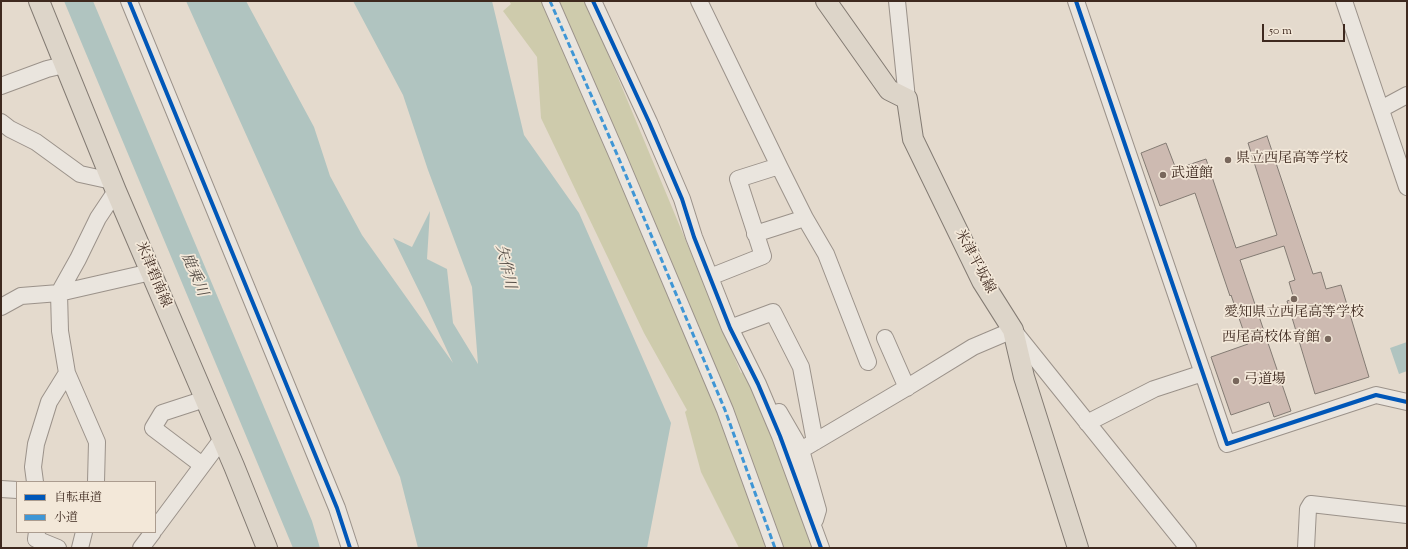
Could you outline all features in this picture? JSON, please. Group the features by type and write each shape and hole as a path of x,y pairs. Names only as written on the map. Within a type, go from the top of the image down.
{"main road":[{"name":"米津碧南線","path":"39,1 114,186 267,548"},
{"path":"826,1 889,90 906,99"},
{"name":"米津平坂線","path":"906,99 913,139 982,281 1013,330 1024,377 1078,548"}],"street":[{"path":"129,1 337,508 350,548"},
{"path":"550,1 619,159 725,410 775,548"},
{"path":"593,1 649,122 682,199 694,237 730,328 758,384 780,436 822,548"},
{"path":"699,1 805,218 826,254 868,362"},
{"path":"897,1 906,99"},
{"path":"1076,1 1227,444 1376,395 1407,402"},
{"path":"1344,1 1407,187"},
{"path":"1,86 47,69 64,65"},
{"path":"1381,109 1407,95"},
{"path":"1,122 10,130 36,142 80,174 114,186 59,293 60,331 67,373 97,442 96,481"},
{"path":"710,277 762,256 738,179 779,166"},
{"path":"755,234 805,218"},
{"path":"1,307 21,296 59,293 151,272"},
{"path":"730,328 773,312 801,367 815,442"},
{"path":"802,450 973,347 1013,330 1188,548"},
{"path":"884,338 906,388"},
{"path":"34,481 33,467 36,444 50,402 67,373"},
{"path":"1087,423 1154,389 1203,373"},
{"path":"758,384 770,397 802,450 818,510 814,526"},
{"path":"202,465 154,428 162,413 205,399"},
{"path":"156,528 222,439"},
{"path":"1,489 16,490"},
{"path":"1306,548 1308,509 1311,504 1407,515"},
{"path":"80,548 84,533"},
{"path":"35,540 58,548"}],"shaded area":[{"path":"509,1 586,1 741,373 744,371 772,437 812,548 739,548 701,472 685,412 687,410 644,333 541,118 537,57 503,11 511,4"}],"water":[{"name":"鹿乗川","path":"64,1 93,1 312,521 320,548 293,548"},
{"name":"矢作川","path":"186,1 246,1 314,127 330,176 362,235 453,363 393,238 412,247 430,211 427,259 447,269 453,323 478,364 472,287 428,170 403,95 353,1 492,1 524,135 579,213 671,423 647,548 418,548 400,477"},
{"path":"1407,342 1407,371 1399,374 1390,348"}],"building":[{"path":"1267,136 1313,274 1321,272 1326,289 1341,285 1369,377 1315,394 1287,301 1294,299 1289,282 1295,280 1284,246 1240,260 1291,411 1274,417 1269,402 1231,415 1211,357 1248,344 1195,193 1160,206 1141,153 1166,143 1176,169 1206,159 1236,248 1277,235 1248,143"}],"marked path":[{"path":"550,1 619,159 725,410 775,548"}],"cycle path":[{"path":"129,1 337,508 350,548"},
{"path":"593,1 649,122 682,199 694,237 730,328 758,384 780,436 821,548"},
{"path":"1076,1 1227,444 1376,395 1407,402"}],"place":[{"name":"県立西尾高等学校","path":"1228,160"},
{"name":"武道館","path":"1163,175"},
{"name":"愛知県立西尾高等学校","path":"1294,299"},
{"name":"西尾高校体育館","path":"1328,339"},
{"name":"弓道場","path":"1236,381"}]}
